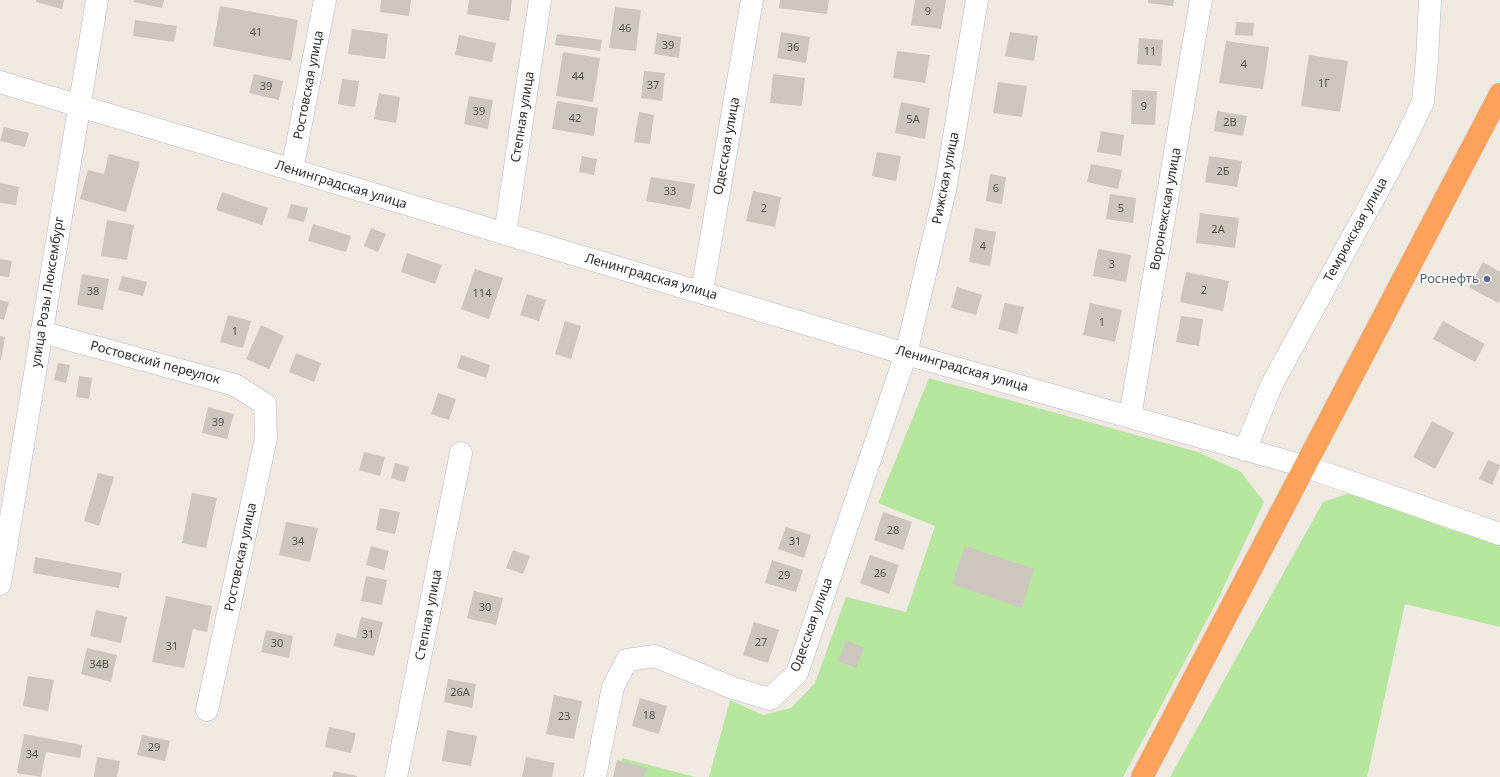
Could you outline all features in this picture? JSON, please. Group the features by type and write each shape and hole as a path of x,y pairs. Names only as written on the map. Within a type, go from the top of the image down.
{"highway":[{"path":"1142,777 1500,94"}],"street":[{"name":"улица Розы Люксембург","path":"0,584 96,0"},
{"name":"Ростовская улица","path":"292,170 325,0"},
{"name":"Степная улица","path":"505,234 540,0"},
{"name":"Одесская улица","path":"702,292 752,0"},
{"name":"Рижская улица","path":"906,354 945,190 977,0"},
{"name":"Воронежская улица","path":"1130,417 1201,0"},
{"name":"Темрюкская улица","path":"1245,450 1272,384 1399,152 1423,102 1430,0"},
{"name":"Ленинградская улица","path":"0,82 906,354 1304,466 1500,534"},
{"name":"Ростовский переулок","path":"42,332 236,385 265,404"},
{"name":"Одесская улица","path":"595,777 613,687 627,660 655,656 733,688 770,699 797,673 906,354"},
{"name":"Ростовская улица","path":"207,710 266,438 265,404"},
{"name":"Степная улица","path":"396,777 461,453"}],"green space":[{"path":"929,378 1198,452 1241,472 1264,502 1216,603 1123,777 709,777 730,700 763,715 791,708 815,683 846,597 906,612 935,526 878,503"},
{"path":"1350,493 1449,529 1500,544 1500,627 1405,604 1367,777 1170,777 1323,502"},
{"path":"622,758 695,777 618,777"}],"building":[{"path":"36,0 64,0 62,9 36,2"},
{"path":"134,0 164,0 162,8 133,2"},
{"path":"381,0 411,0 409,16 380,12"},
{"path":"469,0 512,0 509,21 467,14"},
{"path":"780,0 829,0 827,14 779,8"},
{"path":"915,0 946,0 941,29 911,25"},
{"path":"1148,0 1174,0 1173,6 1148,3"},
{"path":"220,6 298,20 291,61 213,46"},
{"path":"615,7 641,10 636,51 609,48"},
{"path":"135,20 177,26 174,42 133,36"},
{"path":"1236,22 1254,23 1253,36 1235,35"},
{"path":"352,29 388,34 385,59 348,54"},
{"path":"781,32 810,37 806,63 777,58"},
{"path":"1010,32 1038,36 1034,61 1005,56"},
{"path":"657,33 681,37 679,58 654,54"},
{"path":"557,34 602,40 600,51 555,45"},
{"path":"459,35 496,43 492,62 455,55"},
{"path":"1139,38 1163,40 1161,66 1137,64"},
{"path":"1226,41 1269,47 1263,89 1219,83"},
{"path":"897,51 930,55 925,83 893,78"},
{"path":"563,52 600,58 593,102 556,96"},
{"path":"1309,55 1348,61 1340,112 1301,106"},
{"path":"644,71 665,73 662,101 641,98"},
{"path":"254,74 283,81 279,100 249,93"},
{"path":"773,74 805,78 802,106 770,103"},
{"path":"342,79 359,81 355,107 338,104"},
{"path":"998,82 1027,86 1022,117 993,113"},
{"path":"1132,90 1157,91 1155,125 1131,124"},
{"path":"379,93 400,97 396,123 374,119"},
{"path":"469,96 493,100 488,129 464,124"},
{"path":"557,101 598,108 594,136 552,129"},
{"path":"901,102 930,108 925,139 895,133"},
{"path":"1217,111 1247,116 1243,136 1214,131"},
{"path":"639,112 654,115 650,144 634,142"},
{"path":"4,127 29,133 25,147 0,141"},
{"path":"1101,131 1124,135 1121,156 1097,152"},
{"path":"877,152 901,156 896,181 872,176"},
{"path":"109,154 140,162 126,212 80,199 88,170 104,174"},
{"path":"582,156 597,159 594,175 579,172"},
{"path":"1209,156 1242,161 1237,187 1205,182"},
{"path":"1091,164 1122,170 1118,189 1087,182"},
{"path":"990,174 1006,177 1002,204 986,201"},
{"path":"651,177 695,184 690,209 646,201"},
{"path":"0,183 19,187 16,205 0,203"},
{"path":"753,191 781,197 775,227 746,221"},
{"path":"222,192 268,208 262,225 216,210"},
{"path":"1110,194 1136,198 1133,223 1106,219"},
{"path":"291,204 308,208 304,222 287,218"},
{"path":"1200,213 1239,218 1235,248 1196,243"},
{"path":"107,220 134,225 127,260 101,256"},
{"path":"313,224 351,236 346,252 308,241"},
{"path":"371,228 386,234 378,252 364,246"},
{"path":"975,228 996,232 990,266 969,262"},
{"path":"1098,249 1131,255 1126,282 1093,276"},
{"path":"407,253 442,265 435,284 401,272"},
{"path":"0,259 12,261 9,277 0,276"},
{"name":"Роснефть","path":"1483,262 1500,272 1500,300 1498,303 1469,287"},
{"path":"475,269 503,278 489,319 461,309"},
{"path":"1186,272 1229,281 1223,311 1180,302"},
{"path":"82,274 109,279 103,310 77,305"},
{"path":"122,276 147,282 143,296 118,290"},
{"path":"957,287 982,295 976,315 951,308"},
{"path":"527,294 546,300 539,321 520,315"},
{"path":"0,300 9,302 4,320 0,319"},
{"path":"1005,303 1024,307 1017,334 998,329"},
{"path":"1090,303 1122,310 1115,342 1083,335"},
{"path":"228,315 251,321 243,348 220,342"},
{"path":"1181,316 1203,319 1199,346 1176,342"},
{"path":"565,321 581,326 571,359 555,354"},
{"path":"1443,321 1485,344 1475,362 1433,339"},
{"path":"261,325 284,336 269,369 246,359"},
{"path":"0,336 5,337 1,360 0,360"},
{"path":"296,353 321,363 314,382 289,372"},
{"path":"461,355 490,365 486,378 457,368"},
{"path":"58,363 70,365 66,383 54,380"},
{"path":"79,376 92,378 89,399 76,397"},
{"path":"438,393 456,399 449,420 431,414"},
{"path":"208,407 234,414 227,439 202,433"},
{"path":"1432,421 1454,433 1435,469 1413,457"},
{"path":"364,452 385,457 380,476 359,470"},
{"path":"1488,460 1500,465 1492,485 1479,479"},
{"path":"395,463 409,467 405,482 391,478"},
{"path":"98,473 114,477 99,526 84,521"},
{"path":"192,493 217,498 206,548 182,543"},
{"path":"380,508 400,512 395,534 376,530"},
{"path":"883,512 912,522 903,550 874,540"},
{"path":"286,522 318,528 310,562 279,555"},
{"path":"786,527 811,535 804,558 778,549"},
{"path":"371,546 389,551 384,570 366,565"},
{"path":"965,546 1034,569 1022,608 952,584"},
{"path":"513,550 530,556 523,574 506,568"},
{"path":"870,555 899,565 889,594 860,583"},
{"path":"35,557 122,573 119,588 33,573"},
{"path":"772,560 803,570 796,592 765,583"},
{"path":"366,576 387,580 382,605 361,601"},
{"path":"474,591 503,598 496,625 467,618"},
{"path":"166,596 212,606 207,632 193,629 184,668 152,662"},
{"path":"96,610 127,617 121,643 90,636"},
{"path":"361,617 383,622 374,656 333,646 337,633 356,638"},
{"path":"754,622 779,630 768,663 743,655"},
{"path":"266,630 293,636 289,658 261,652"},
{"path":"846,640 864,648 856,668 838,661"},
{"path":"87,648 117,655 111,682 81,674"},
{"path":"28,676 54,680 48,711 23,706"},
{"path":"448,679 476,684 472,708 444,702"},
{"path":"554,695 582,701 574,739 546,734"},
{"path":"640,698 667,706 659,734 632,726"},
{"path":"329,727 356,733 351,753 325,747"},
{"path":"447,730 477,736 471,766 442,761"},
{"path":"24,734 82,745 80,758 46,752 41,777 17,773"},
{"path":"142,735 170,741 165,761 137,755"},
{"path":"97,757 120,761 117,777 94,777"},
{"path":"526,757 555,763 552,777 522,777"},
{"path":"617,760 647,768 644,777 613,777"},
{"path":"334,771 357,776 357,777 332,777"}],"place":[{"name":"Роснефть","path":"1487,279"}]}
